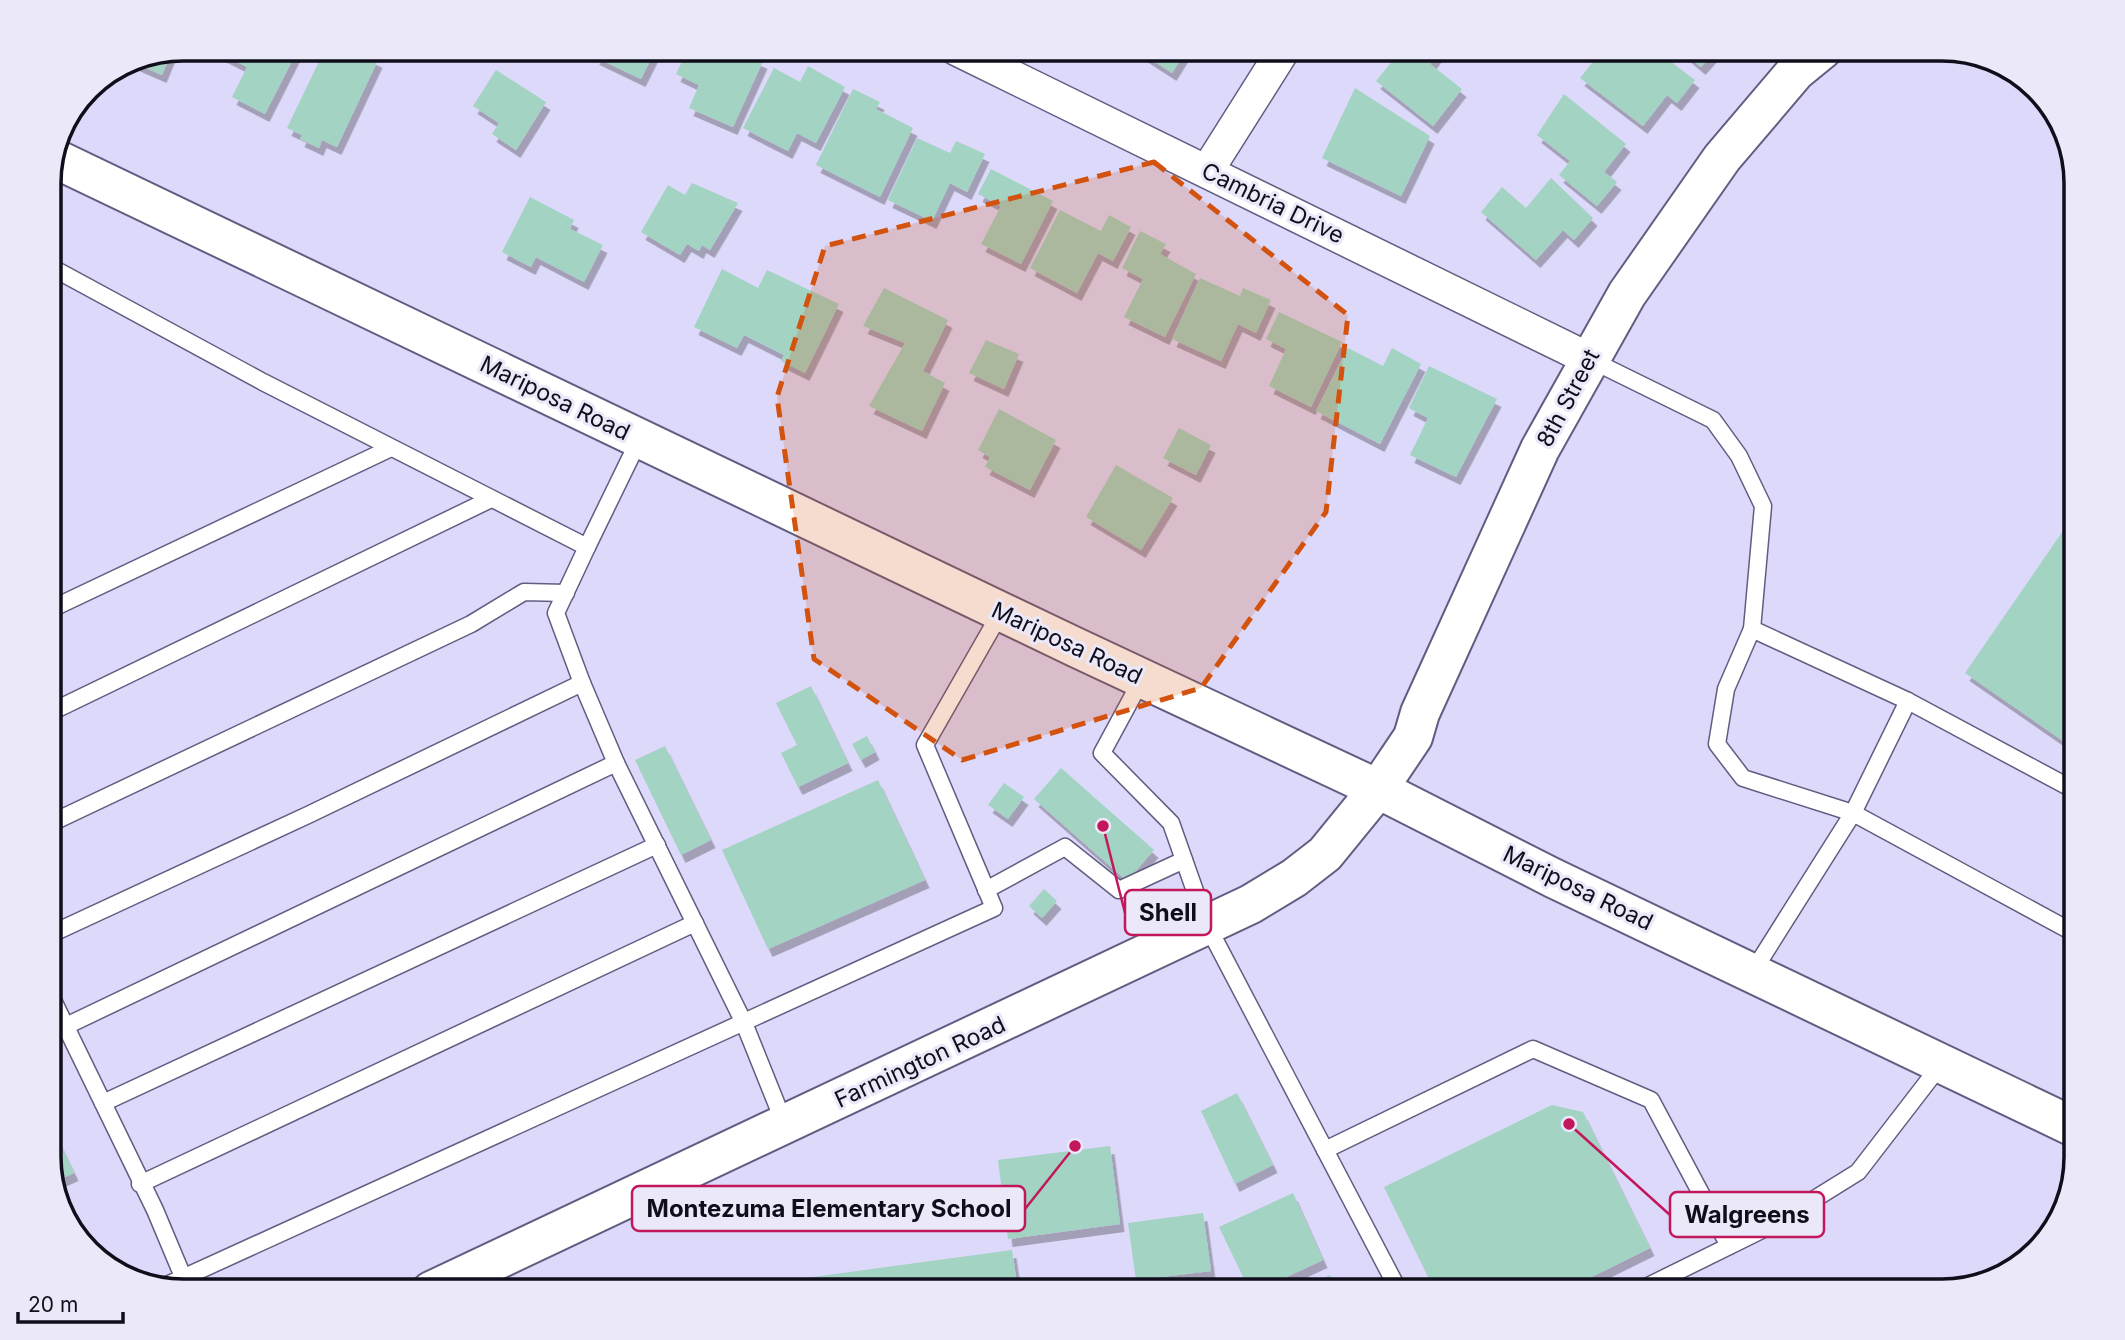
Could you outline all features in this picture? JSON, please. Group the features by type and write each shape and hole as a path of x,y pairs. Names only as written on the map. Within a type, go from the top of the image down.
{"main road":[{"name":"8th Street","path":"1378,789 1413,737 1420,713 1540,449 1627,294 1722,158 1796,71 1809,61"},
{"name":"Mariposa Road","path":"64,162 1001,612 1378,789 1553,878 2064,1122"},
{"name":"Farmington Road","path":"457,1279 1251,904 1294,878 1325,854 1378,789"}],"street":[{"name":"Cambria Drive","path":"982,61 1589,359"},
{"path":"1207,170 1276,61"}],"lane":[{"path":"62,273 251,375 587,547"},
{"path":"1589,359 1713,420 1739,456 1763,506 1752,629 1726,689 1717,744 1742,778 1853,813 2064,927"},
{"path":"640,438 556,613 616,762 744,1023 785,1125"},
{"path":"62,604 391,448"},
{"path":"62,707 491,499"},
{"path":"62,818 471,624 524,592 566,593"},
{"path":"197,1279 994,908 925,745 1001,612"},
{"path":"1752,629 1908,701 2064,785"},
{"path":"1142,679 1101,753 1171,823 1207,925 1393,1279"},
{"path":"62,929 308,815 582,683"},
{"path":"1752,973 1853,813 1908,701"},
{"path":"66,1026 616,762"},
{"path":"103,1103 657,845"},
{"path":"986,890 1065,848 1119,890 1184,860"},
{"path":"141,1184 695,923"},
{"path":"62,1018 155,1210 184,1279"},
{"path":"1325,1150 1533,1049 1651,1100 1729,1246"},
{"path":"1662,1279 1776,1223 1858,1172 1942,1063"}],"highlighted area":[{"path":"1154,162 1348,315 1326,512 1201,688 962,760 814,659 777,397 825,246"}],"building":[{"path":"235,61 292,61 265,114 232,97 247,67"},
{"path":"319,61 378,61 337,147 322,140 319,148 300,139 302,135 287,128"},
{"path":"603,61 650,61 641,79"},
{"path":"682,61 763,61 733,127 689,108 699,85 676,74"},
{"path":"1154,61 1180,61 1172,73"},
{"path":"1392,61 1432,61 1430,64 1462,89 1433,126 1376,81"},
{"path":"1593,61 1670,61 1695,80 1677,103 1667,95 1643,126 1580,78"},
{"path":"1694,61 1706,61 1701,67"},
{"path":"167,62 162,75 145,68"},
{"path":"808,66 845,87 816,143 797,133 788,151 743,128 774,68 800,82"},
{"path":"496,70 546,102 516,150 492,134 499,123 473,106"},
{"path":"1355,88 1430,136 1401,196 1322,158"},
{"path":"853,89 880,102 876,109 913,128 880,197 816,165"},
{"path":"1564,94 1626,144 1604,172 1617,182 1597,206 1559,175 1570,161 1537,135"},
{"path":"917,138 950,153 956,141 985,154 967,192 950,183 932,221 888,200"},
{"path":"991,169 1053,201 1021,264 981,244 1001,206 978,194"},
{"path":"1551,178 1593,218 1574,240 1563,230 1536,260 1481,212 1502,187 1526,208"},
{"path":"692,183 738,203 710,250 702,245 699,251 687,244 680,255 641,232 668,185 685,195"},
{"path":"530,197 574,220 570,229 603,245 584,282 536,257 531,267 502,252"},
{"path":"1060,210 1101,231 1109,215 1131,227 1113,261 1098,253 1077,293 1030,268"},
{"path":"1140,231 1166,244 1160,254 1196,274 1165,337 1124,317 1143,279 1122,268"},
{"path":"722,269 758,288 767,270 839,304 805,373 781,361 784,355 744,335 737,348 694,327"},
{"path":"1200,278 1240,296 1243,288 1271,300 1256,333 1238,324 1221,361 1172,339"},
{"path":"884,288 948,320 923,371 945,383 922,431 869,406 905,343 863,326"},
{"path":"1279,312 1342,342 1311,407 1269,386 1286,349 1266,339"},
{"path":"986,340 1019,354 1004,389 969,373"},
{"path":"1348,348 1383,366 1392,348 1421,364 1380,444 1316,411"},
{"path":"1429,366 1497,399 1456,477 1410,455 1428,418 1409,408"},
{"path":"999,409 1056,440 1030,490 985,467 990,457 978,450"},
{"path":"1179,428 1211,445 1196,475 1163,458"},
{"path":"1116,465 1173,498 1141,550 1086,517"},
{"path":"2064,529 2064,742 1965,673"},
{"path":"811,686 848,763 798,787 781,753 797,745 776,703"},
{"path":"867,736 875,752 861,760 852,744"},
{"path":"665,746 711,840 681,855 635,760"},
{"path":"1061,768 1154,850 1127,881 1034,799"},
{"path":"878,780 925,880 768,949 722,850"},
{"path":"1004,783 1024,797 1008,819 988,805"},
{"path":"1044,889 1057,901 1042,918 1029,906"},
{"path":"1237,1093 1273,1165 1235,1184 1201,1111"},
{"path":"1552,1105 1583,1112 1650,1248 1587,1279 1429,1279 1384,1187"},
{"path":"1110,1146 1120,1224 1008,1239 998,1160"},
{"path":"62,1148 74,1173 64,1178"},
{"path":"1293,1193 1323,1260 1282,1279 1244,1279 1219,1227"},
{"path":"1203,1213 1211,1271 1136,1279 1128,1223"},
{"path":"1012,1250 1016,1279 798,1279"}],"place":[{"name":"Shell","path":"1103,826"},
{"name":"Walgreens","path":"1569,1124"},
{"name":"Montezuma Elementary School","path":"1075,1146"}]}
